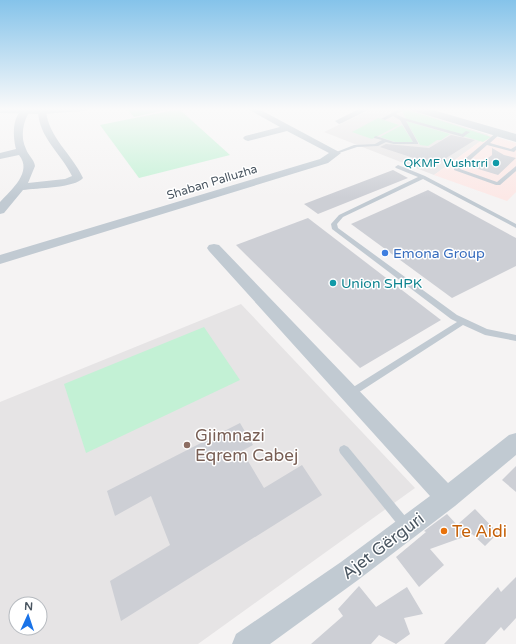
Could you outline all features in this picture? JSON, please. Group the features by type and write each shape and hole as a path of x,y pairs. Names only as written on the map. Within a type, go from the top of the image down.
{"street":[{"path":"0,210 17,191 30,166 22,151 19,138"},
{"path":"0,198 17,191 66,182 78,178 74,168 50,138"},
{"path":"308,138 336,153"},
{"path":"0,156 22,151"},
{"name":"Shaban Palluzha","path":"0,260 324,161 336,153"},
{"path":"214,248 447,498"},
{"name":"Ajet Gërguri","path":"246,644 321,592 408,528 516,442"}],"lane":[{"path":"380,138 394,143 416,143 413,138"},
{"path":"494,138 456,169 498,184 516,168"},
{"path":"336,153 356,146 376,145 386,140"},
{"path":"487,144 512,151 516,147"},
{"path":"398,167 423,178 516,226"},
{"path":"423,178 341,216 336,221 334,226 338,232 446,312 462,322 484,332 516,338"},
{"path":"350,394 462,322"},
{"path":"344,450 408,528"}],"shaded area":[{"path":"339,138 485,138 434,175"},
{"path":"485,138 499,138 516,143 516,192 507,201 434,175"},
{"name":"Gjimnazi Eqrem Cabej","path":"241,304 415,488 198,644 0,644 0,402"}],"green space":[{"path":"110,138 211,138 230,155 139,178"},
{"path":"383,138 410,138 413,142 395,142"},
{"path":"416,138 444,138 437,140 428,146 420,145"},
{"path":"470,138 489,138 483,142"},
{"path":"204,327 240,380 86,453 64,384"}],"building":[{"path":"446,138 466,138 475,140 435,165 380,147 386,144 429,148"},
{"name":"QKMF Vushtrri","path":"492,148 504,155 516,158 498,175 475,168 492,155"},
{"path":"393,170 408,178 318,214 304,204"},
{"path":"428,190 516,238 516,266 452,298 351,224"},
{"name":"Union SHPK","path":"308,218 441,320 360,368 236,245"},
{"path":"240,423 253,445 242,451 264,488 302,465 322,495 121,621 110,581 170,545 151,496 115,516 107,491"},
{"path":"516,466 516,492 502,480"},
{"path":"475,509 498,533 485,546 472,534 430,549 444,565 419,587 396,557 426,532 424,531 447,514 457,525"},
{"path":"516,577 516,618 504,631 501,627 485,644 444,644 498,587 501,592"},
{"path":"359,586 376,607 407,587 423,614 404,618 410,634 396,644 379,635 371,644 311,644 343,616 338,609"}],"place":[{"name":"QKMF Vushtrri","path":"496,163"},
{"name":"Emona Group","path":"385,253"},
{"name":"Union SHPK","path":"333,283"},
{"name":"Gjimnazi Eqrem Cabej","path":"187,445"},
{"name":"Te Aidi","path":"444,531"}]}
